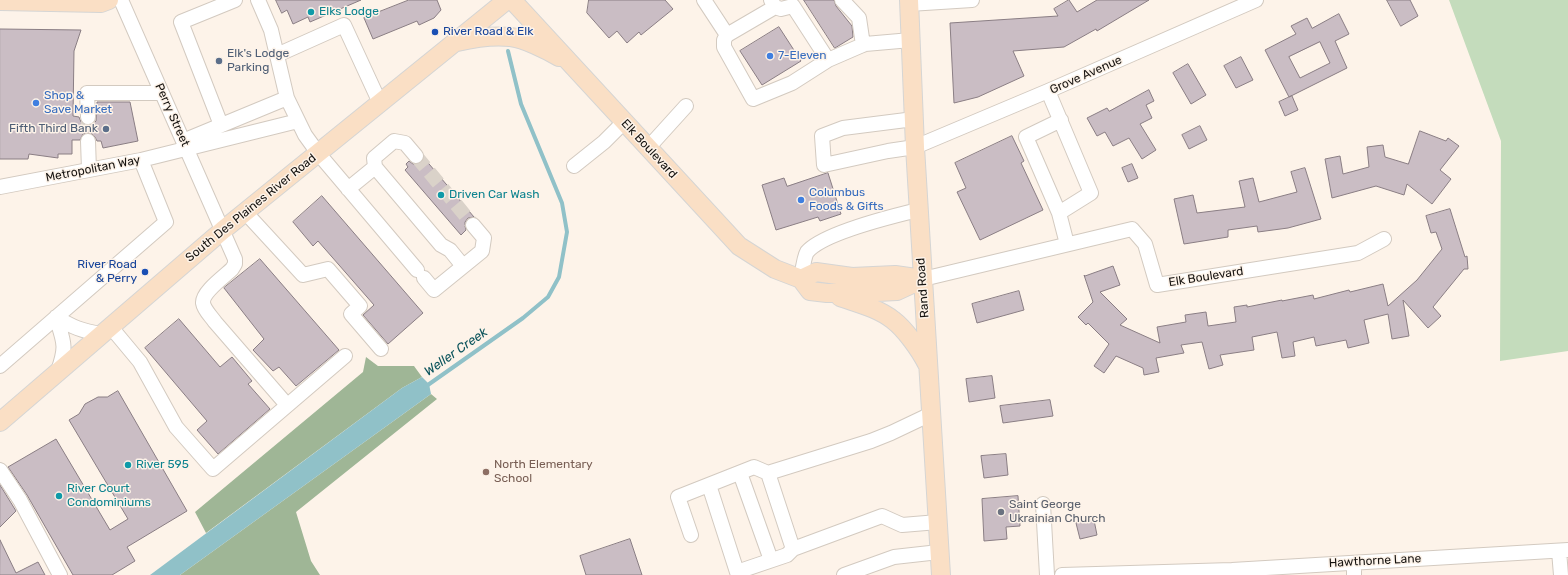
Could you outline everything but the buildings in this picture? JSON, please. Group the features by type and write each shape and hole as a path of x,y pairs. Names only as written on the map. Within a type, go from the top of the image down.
{"main road":[{"path":"0,1 101,3 109,0"},
{"name":"South Des Plaines River Road","path":"0,422 223,230 507,0"},
{"name":"Elk Boulevard","path":"512,0 738,246 775,269 801,279 810,290 828,293 897,291 923,279"},
{"name":"Rand Road","path":"909,2 914,147 941,575"},
{"path":"454,43 482,37 511,36 547,49 570,64"},
{"name":"Elk Boulevard","path":"801,279 816,272 852,277 895,275 923,279"},
{"path":"828,293 877,310 894,320 921,351 928,365"}],"street":[{"name":"Perry Street","path":"121,0 235,259 235,264 232,269 206,293 203,301 205,308 220,328 287,405"},
{"path":"221,125 181,22 235,0"},
{"path":"258,0 271,30 287,98 305,135 318,153 434,290 482,251 484,238 473,225"},
{"path":"842,0 859,18 863,45"},
{"path":"909,2 972,0"},
{"name":"Grove Avenue","path":"914,119 843,128 822,136 824,165 914,147 1048,91 1235,4 1256,0"},
{"path":"708,1 727,35"},
{"path":"828,60 794,3 781,9 773,4 727,35 724,40 724,47 753,99 792,83 828,60 863,45 911,40"},
{"path":"277,55 344,25 380,103"},
{"path":"1048,91 1091,193 1059,213"},
{"path":"88,117 87,93 162,93"},
{"path":"184,145 221,125 287,98"},
{"path":"648,148 686,106"},
{"path":"1060,120 1026,138 1059,213 1067,244"},
{"path":"184,145 298,121"},
{"path":"574,166 604,142 624,122"},
{"path":"88,141 89,170"},
{"path":"416,156 405,143 394,141 374,158 375,167 441,245 450,250 463,266"},
{"name":"Metropolitan Way","path":"0,187 141,160 184,145"},
{"path":"0,366 166,222 141,160"},
{"path":"348,189 375,167"},
{"path":"801,279 806,253 821,241 883,218 918,210"},
{"path":"245,212 303,275 328,269 360,306 351,314 381,349"},
{"name":"Elk Boulevard","path":"923,279 1132,229 1145,244 1157,284 1358,253 1384,239"},
{"path":"56,317 71,327 81,331 106,330 140,362 176,427 213,469 345,356"},
{"path":"56,317 64,342 63,355 58,371"},
{"path":"691,535 678,497 754,467 768,473 871,441 891,434 931,414"},
{"path":"0,470 20,500 60,575"},
{"path":"740,473 771,560"},
{"path":"768,473 792,549"},
{"path":"709,485 737,572 787,555 792,549 882,516 902,525 938,522"},
{"path":"1043,504 1047,575"},
{"path":"1561,575 1564,550"},
{"name":"Hawthorne Lane","path":"1062,575 1354,569 1564,550"},
{"path":"844,575 894,557 940,552"}],"green space":[{"path":"1449,0 1568,0 1568,351 1500,361 1501,141"},
{"path":"366,357 378,366 414,366 422,377 402,388 206,533 195,512 363,372"},
{"path":"431,394 437,399 296,512 311,561 320,575 180,575"}],"water":[{"path":"422,377 429,384 431,394 180,575 150,575 402,388"}],"waterway":[{"name":"Weller Creek","path":"425,387 523,318 548,297 559,277 567,232 562,203 521,104 508,51"}],"tunnel":[{"path":"88,117 88,141"},
{"path":"416,156 473,225"}],"place":[{"name":"Elks Lodge","path":"311,12"},
{"name":"River Road & Elk","path":"435,32"},
{"name":"7-Eleven","path":"770,56"},
{"name":"Elk's Lodge Parking","path":"219,61"},
{"name":"Shop & Save Market","path":"36,103"},
{"name":"Fifth Third Bank","path":"106,129"},
{"name":"Driven Car Wash","path":"441,195"},
{"name":"Columbus Foods & Gifts","path":"801,200"},
{"name":"River Road & Perry","path":"145,272"},
{"name":"River 595","path":"128,465"},
{"name":"North Elementary School","path":"486,472"},
{"name":"River Court Condominiums","path":"59,496"},
{"name":"Saint George Ukrainian Church","path":"1001,512"}]}
